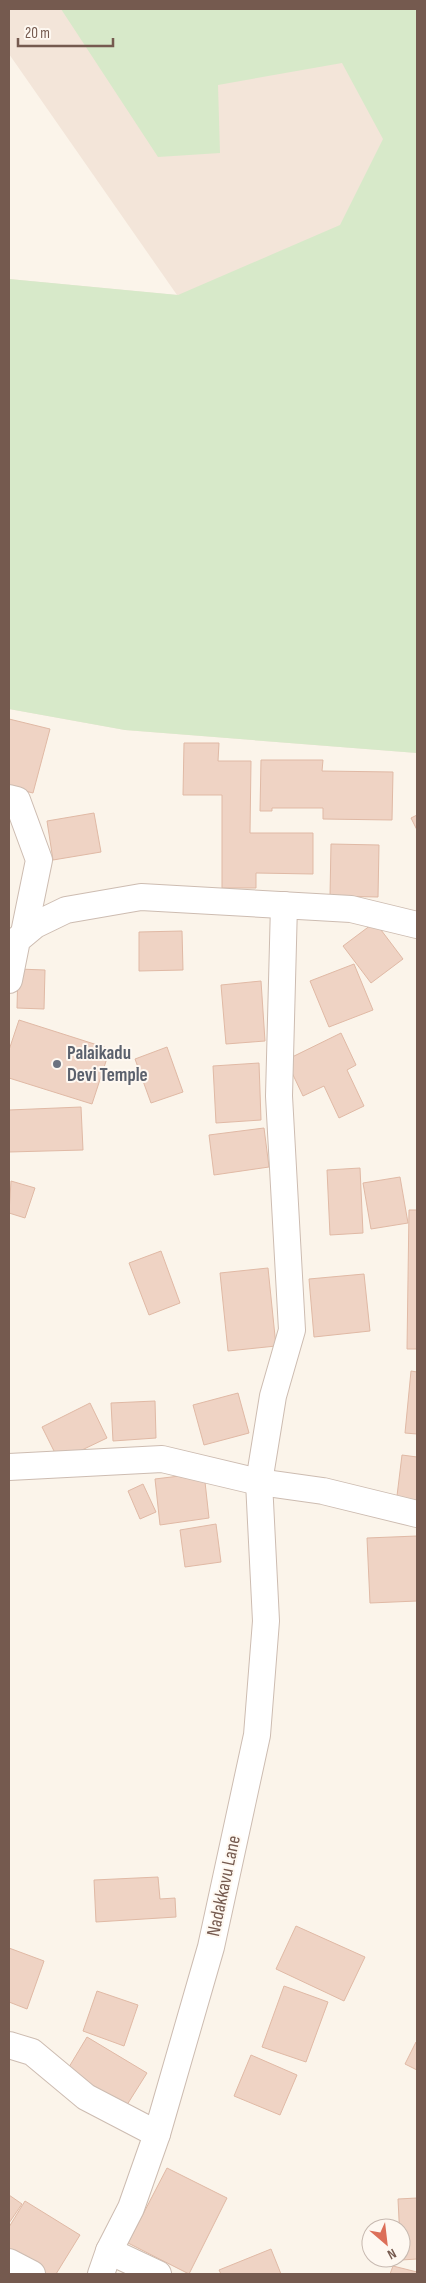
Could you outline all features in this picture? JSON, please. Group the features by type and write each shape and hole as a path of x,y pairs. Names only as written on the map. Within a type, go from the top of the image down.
{"street":[{"path":"9,798 17,800 39,860 24,933"},
{"path":"9,980 17,940 36,925 66,910 141,897 351,909 417,925"},
{"name":"Nadakkavu Lane","path":"105,2263 131,2208 157,2134 211,1947 257,1735 266,1622 259,1482 273,1396 292,1330 279,1096 284,905"},
{"path":"9,1467 162,1459 259,1482 323,1491 417,1514"},
{"path":"9,2045 32,2052 86,2096 157,2134"},
{"path":"9,2262 32,2274"},
{"path":"105,2263 158,2274"}],"shaded area":[{"path":"9,9 417,9 417,753 125,730 9,709 9,279 177,295 9,54"}],"green space":[{"path":"61,9 417,9 417,753 125,730 9,709 9,279 178,295 340,225 383,139 342,63 218,85 220,153 158,157"}],"building":[{"path":"9,719 50,729 33,793 9,787"},
{"path":"184,743 219,743 218,761 251,761 250,833 313,833 313,874 256,873 256,888 222,888 222,795 183,795"},
{"path":"261,760 323,760 322,771 393,772 392,820 323,819 323,808 272,808 272,811 260,811"},
{"path":"94,813 101,852 53,860 47,821"},
{"path":"417,815 417,830 411,818"},
{"path":"331,844 379,845 378,897 330,896"},
{"path":"375,922 403,959 371,983 343,946"},
{"path":"182,931 183,970 139,971 139,932"},
{"path":"354,964 373,1010 329,1027 310,981"},
{"path":"18,969 45,970 44,1009 17,1008"},
{"path":"261,981 265,1041 226,1044 221,985"},
{"name":"Palaikadu Devi Temple","path":"19,1020 110,1049 92,1104 9,1078 9,1050"},
{"path":"341,1033 356,1065 347,1070 364,1106 339,1118 324,1086 303,1096 286,1060"},
{"path":"167,1047 183,1092 151,1103 135,1059"},
{"path":"259,1063 261,1120 216,1123 213,1066"},
{"path":"81,1107 83,1150 9,1152 9,1110"},
{"path":"264,1128 269,1167 214,1175 209,1135"},
{"path":"360,1168 363,1233 330,1235 327,1170"},
{"path":"400,1177 408,1223 371,1229 363,1183"},
{"path":"11,1181 35,1188 25,1218 9,1213"},
{"path":"409,1210 417,1210 417,1349 407,1349"},
{"path":"161,1251 180,1303 149,1315 129,1263"},
{"path":"268,1268 276,1346 228,1351 220,1273"},
{"path":"364,1274 370,1331 314,1337 309,1279"},
{"path":"411,1371 417,1372 417,1434 405,1433"},
{"path":"238,1393 249,1433 204,1445 193,1405"},
{"path":"155,1401 156,1438 113,1441 111,1403"},
{"path":"90,1403 107,1438 59,1461 42,1427"},
{"path":"402,1455 417,1457 417,1507 396,1504"},
{"path":"204,1473 209,1518 160,1525 155,1479"},
{"path":"143,1484 156,1512 140,1519 128,1491"},
{"path":"216,1524 221,1562 185,1567 180,1530"},
{"path":"417,1536 417,1601 370,1603 367,1538"},
{"path":"158,1877 160,1899 175,1898 176,1917 96,1922 94,1880"},
{"path":"296,1926 365,1957 344,2001 276,1969"},
{"path":"9,1948 44,1961 27,2009 9,2002"},
{"path":"284,1986 328,2002 306,2062 262,2047"},
{"path":"97,1991 138,2005 124,2046 83,2031"},
{"path":"87,2037 147,2073 125,2108 66,2072"},
{"path":"417,2042 417,2070 405,2064"},
{"path":"251,2055 297,2075 280,2115 234,2096"},
{"path":"167,2168 227,2198 189,2274 128,2243"},
{"path":"9,2195 22,2204 9,2223"},
{"path":"417,2198 417,2259 411,2259 411,2218 399,2218 398,2199"},
{"path":"25,2201 80,2235 56,2274 47,2274 9,2251 9,2227"},
{"path":"271,2249 281,2274 221,2274 219,2270"},
{"path":"392,2268 417,2272 417,2274 390,2274"}],"place":[{"name":"Palaikadu Devi Temple","path":"57,1064"}]}
